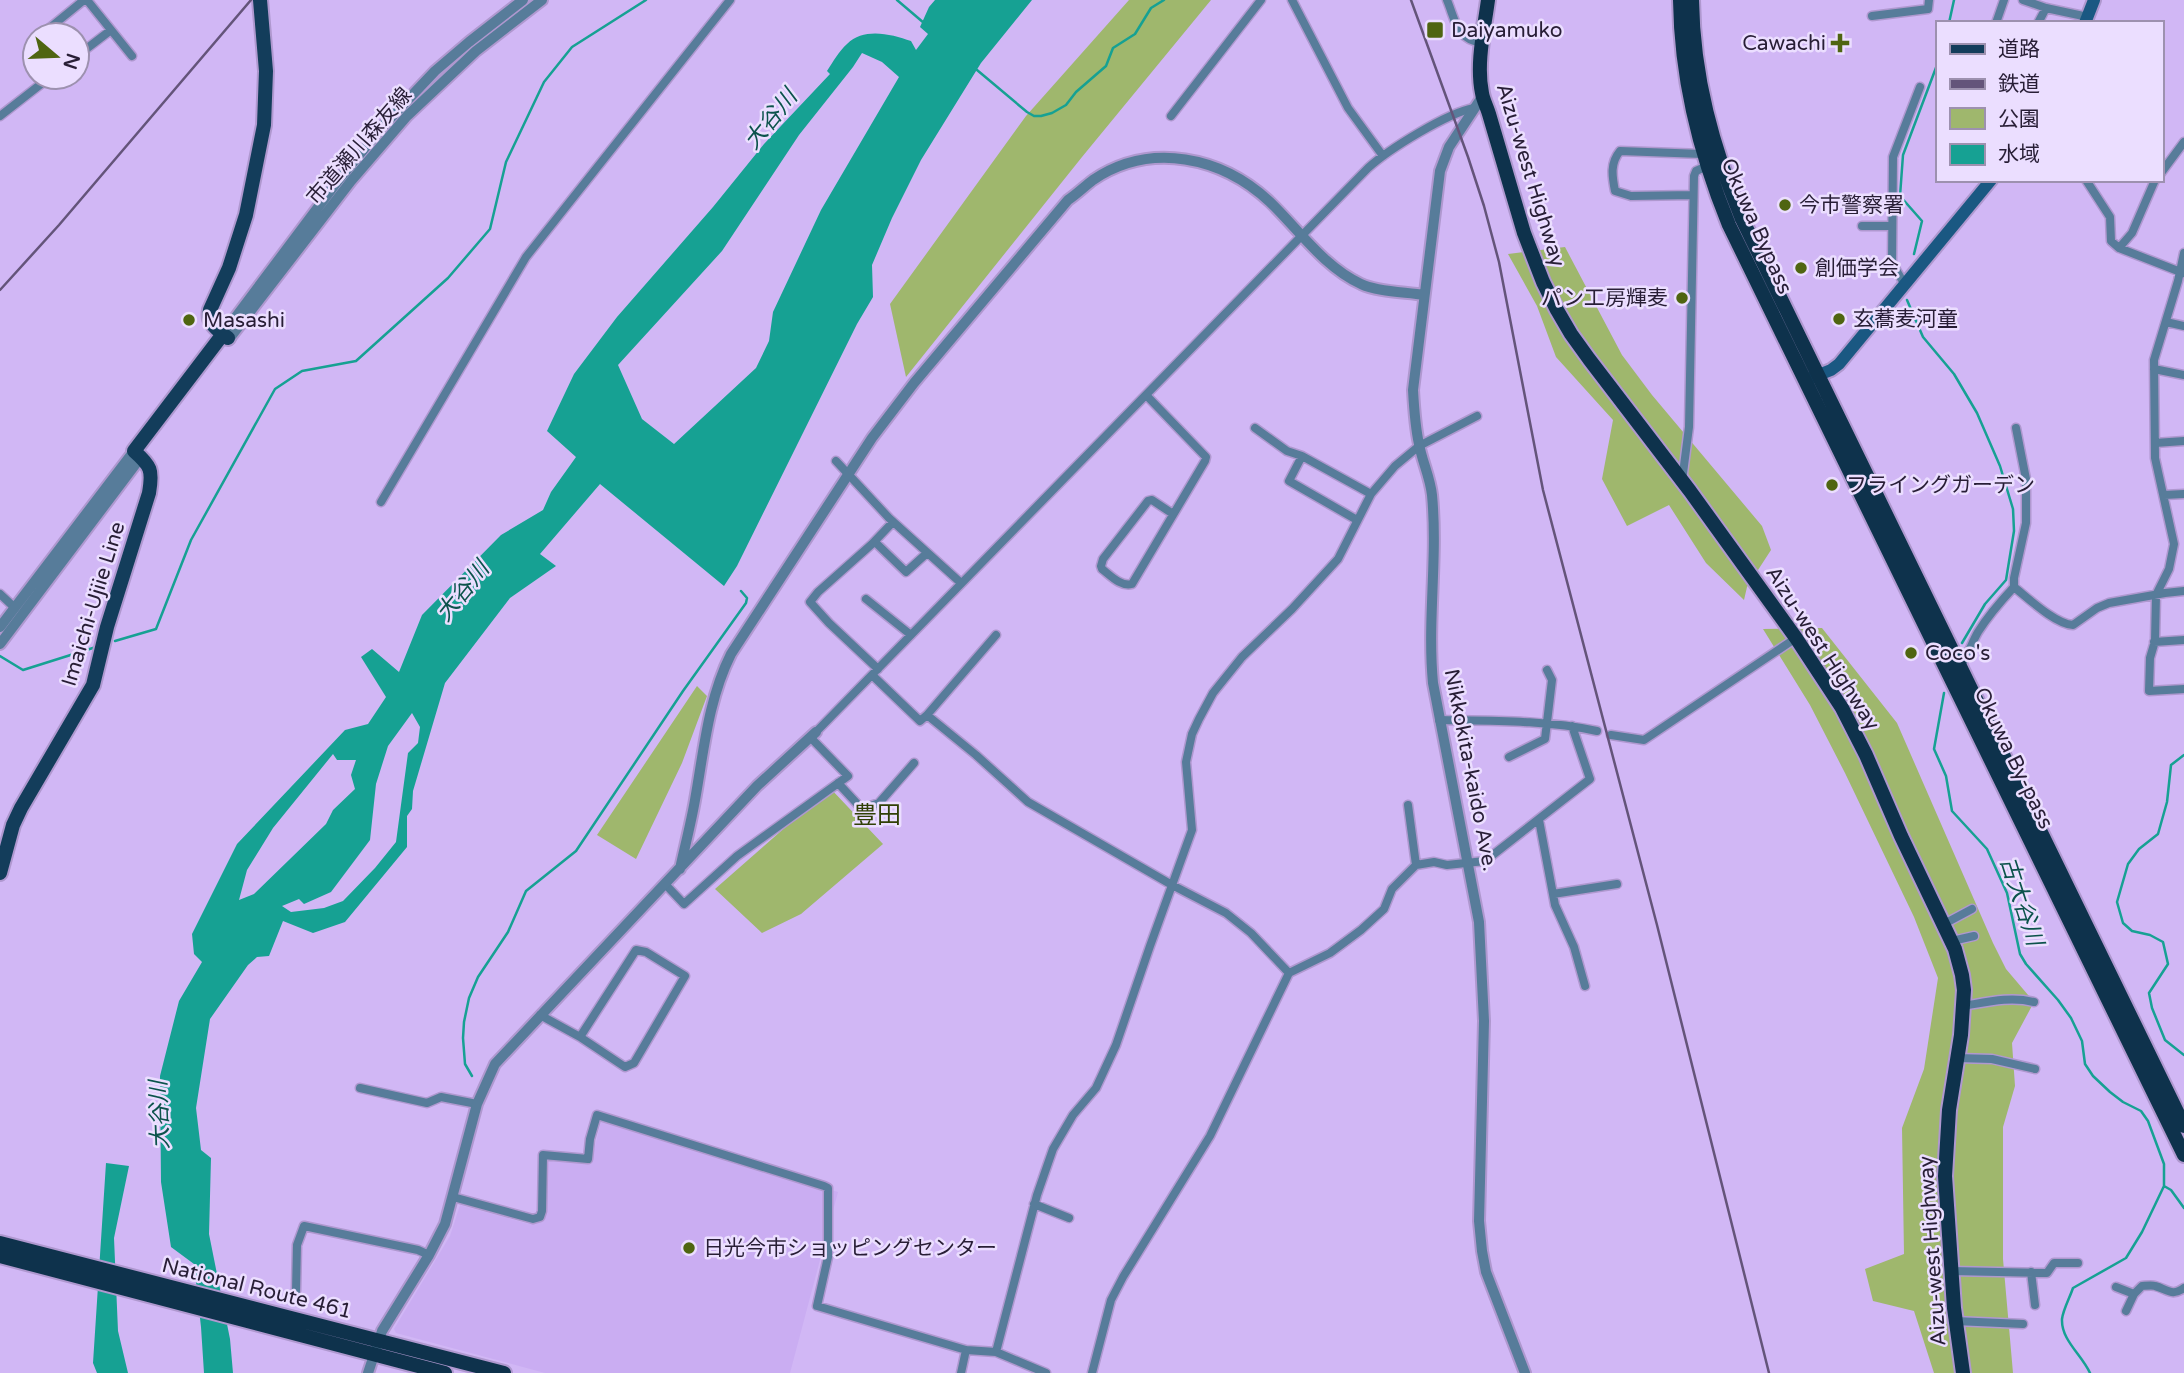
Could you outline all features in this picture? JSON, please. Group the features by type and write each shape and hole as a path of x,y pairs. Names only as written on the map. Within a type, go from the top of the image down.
{"highway":[{"name":"Aizu-west Highway","path":"1488,0 1478,102 1489,114 1524,233 1543,282 1571,334 1796,638 1854,729 1900,836 1952,942 1962,975 1963,1006 1949,1110 1946,1198 1955,1321 1963,1373"},
{"name":"Okuwa Bypass","path":"1680,0 1687,82 1704,160 1812,378"},
{"name":"Okuwa Bypass","path":"1692,0 1700,91 1727,202"},
{"name":"Okuwa By-pass","path":"1812,378 1955,670 2180,1140 2184,1155"},
{"name":"Okuwa By-pass","path":"1955,670 2184,1126"},
{"name":"National Route 461","path":"0,1243 272,1321 373,1355 446,1373"},
{"name":"National Route 461","path":"0,1256 272,1321 378,1340 504,1373"}],"main road":[{"path":"137,454 226,337 210,322 210,310 229,268 246,215 264,125 266,71 260,0"},
{"path":"2086,20 2094,0"},
{"path":"1812,378 1839,364 1989,182"},
{"name":"Imaichi-Ujiie Line","path":"0,873 7,824 21,808 93,685 107,627 149,493 152,477 150,468 137,454"}],"street":[{"path":"59,21 86,0 132,56"},
{"name":"市道瀬川森友線","path":"226,337 340,178 382,127 435,71 523,0"},
{"name":"市道瀬川森友線","path":"226,337 351,181 407,116 476,51 542,0"},
{"path":"381,502 526,257 730,0"},
{"path":"1171,116 1261,0"},
{"path":"1292,0 1348,108 1383,156"},
{"path":"1447,0 1461,34 1469,41 1482,43"},
{"path":"1872,16 1928,9 1929,0"},
{"path":"1997,21 2004,0"},
{"path":"2024,0 2086,20"},
{"path":"2039,21 2046,8"},
{"path":"91,45 111,30"},
{"path":"1905,285 1892,262 1893,158 1920,87"},
{"path":"0,116 32,91"},
{"path":"368,1373 378,1340 387,1322 445,1224 477,1104 495,1064 757,786 875,672 1368,168 1452,114 1478,102"},
{"name":"Nikkokita-kaido Ave.","path":"1478,102 1449,147 1440,171 1413,390 1419,446 1432,494 1431,660 1439,720 1479,922 1485,1021 1479,1222 1482,1251 1486,1272 1525,1373"},
{"path":"2163,170 2184,142"},
{"path":"1682,481 1689,427 1694,176 1704,160 1620,151 1613,160 1615,191 1631,196 1693,195"},
{"path":"680,869 715,689 757,612 872,438 914,383 1069,200 1095,179 1119,167 1143,160 1185,159 1224,169 1270,202 1330,264 1364,286 1424,295"},
{"path":"2087,182 2110,217 2110,241 2119,248 2182,273"},
{"path":"2119,248 2132,233 2154,182"},
{"path":"1862,226 1892,226"},
{"path":"2184,253 2182,273 2154,360 2155,458 2174,544 2169,569 2157,595 2149,691 2184,689"},
{"path":"2166,322 2184,326"},
{"path":"2154,369 2184,375"},
{"path":"1146,395 1206,457 1205,461 1132,584 1125,585 1102,569 1103,559 1148,501 1152,500 1173,514"},
{"path":"996,1352 1034,1204 1053,1149 1073,1115 1096,1088 1116,1045 1192,831 1186,762 1192,734 1199,719 1213,693 1242,657 1292,609 1338,559 1371,494 1395,466 1419,446 1477,416"},
{"path":"1255,428 1287,451 1302,456 1371,494"},
{"path":"1955,670 1968,655 1976,635 1995,608 2014,587 2026,523 2026,479 2016,428"},
{"path":"2155,443 2184,441"},
{"path":"0,628 137,454"},
{"path":"0,644 137,454"},
{"path":"1302,456 1289,481 1357,520"},
{"path":"836,461 893,522 961,583"},
{"path":"2164,495 2184,494"},
{"path":"893,522 810,602 829,623 920,721 996,635"},
{"path":"875,542 906,572 927,552"},
{"path":"2174,544 2184,543"},
{"path":"2014,587 2068,625 2073,625 2109,603 2184,591"},
{"path":"0,594 15,608"},
{"path":"866,599 911,635"},
{"path":"1611,735 1644,740 1796,638"},
{"path":"2154,642 2184,640"},
{"path":"1509,757 1545,739 1552,680 1547,670"},
{"path":"927,715 1028,802 1239,922 1289,973"},
{"path":"1439,720 1517,721 1597,731"},
{"path":"1092,1373 1111,1300 1210,1136 1289,973 1330,953 1361,930 1384,909 1392,889 1416,865 1485,861 1590,779 1572,726"},
{"path":"665,884 684,904 737,856 848,776 813,734"},
{"path":"838,783 862,809 879,803 914,763"},
{"path":"1408,805 1416,865"},
{"path":"1539,820 1555,905 1574,947 1585,986"},
{"path":"1553,894 1617,884"},
{"path":"1944,924 1972,909"},
{"path":"1952,942 1974,936"},
{"path":"540,1015 580,1037 625,1067 634,1063 685,976 646,952 636,950 580,1037"},
{"path":"1963,1006 2003,999 2034,1002"},
{"path":"1958,1058 1993,1059 2035,1069"},
{"path":"360,1088 427,1102 441,1097 477,1104"},
{"path":"453,1197 533,1219 540,1217 543,1155 588,1159 597,1115 828,1188 828,1256 817,1306 966,1350 996,1352 1046,1373"},
{"path":"1034,1204 1069,1218"},
{"path":"296,1291 297,1245 304,1226 418,1250 429,1255"},
{"path":"1951,1271 2047,1273 2054,1263 2078,1263"},
{"path":"2031,1272 2035,1305"},
{"path":"2126,1311 2134,1294 2142,1286 2154,1285 2168,1293 2179,1292 2184,1288"},
{"path":"2116,1287 2134,1294"},
{"path":"1955,1321 2023,1324"},
{"path":"961,1373 966,1350"}],"shaded area":[{"path":"601,1121 838,1192 790,1373 545,1373 396,1333 394,1329 450,1236 460,1205 529,1224 539,1223 544,1217 545,1165 550,1161 591,1163"}],"green space":[{"path":"1129,0 1211,0 906,377 890,304 1026,116"},
{"path":"1565,247 1622,355 1652,395 1762,526 1771,550 1747,587 1744,600 1706,563 1669,505 1627,526 1602,479 1613,420 1556,357 1537,306 1508,254"},
{"path":"1822,628 1897,723 1993,943 2006,969 2034,1002 2012,1043 2015,1086 2003,1127 2003,1259 2013,1373 1934,1373 1914,1311 1873,1301 1865,1269 1904,1254 1902,1128 1924,1069 1938,978 1914,917 1845,773 1810,705 1763,629"},
{"path":"697,686 707,696 682,763 636,859 597,835"},
{"path":"830,788 883,844 801,914 762,933 715,889"}],"water":[{"name":"大谷川","path":"935,0 1032,0 981,63 921,160 872,265 873,297 737,566 724,586 600,484 540,554 556,566 510,598 445,683 413,791 412,809 407,816 407,847 345,922 313,933 283,921 269,956 257,957 248,965 210,1019 196,1108 201,1150 211,1158 209,1234 230,1339 233,1373 204,1373 194,1264 171,1247 161,1182 160,1076 179,1001 202,962 194,954 192,934 237,844 345,730 368,724 386,697 361,657 372,649 399,672 422,615 501,535 543,510 551,492 576,457 547,431 574,374 617,317 764,144 830,74 827,71 844,47 861,35 878,34 911,41 916,50 928,34 920,27","holes":["862,53 882,62 899,77 821,210 773,312 769,341 756,368 674,444 642,419 618,365 722,251 799,135","412,713 420,727 418,743 408,753 396,842 343,901 324,908 291,912 282,906 299,899 304,904 331,892 370,840 376,784 388,746","333,754 337,760 356,760 351,775 355,789 333,810 326,824 254,894 239,900 247,870 273,828"]},
{"path":"106,1163 129,1166 114,1238 118,1331 128,1373 97,1373 93,1363"}],"waterway":[{"path":"115,641 156,629 191,540 275,389 302,371 356,361 448,278 490,229 506,162 544,82 572,47 646,0"},
{"path":"897,0 924,23"},
{"path":"977,70 1027,112 1034,116 1052,113 1066,105 1076,92 1106,66 1113,48 1135,34 1151,8 1164,0"},
{"name":"古大谷川","path":"1949,21 1954,0"},
{"name":"古大谷川","path":"1914,254 1922,221 1900,196 1903,155 1936,68"},
{"name":"古大谷川","path":"1907,300 1923,337 1954,374 1977,413 2000,466 2013,509 2014,531 2006,580 1985,604 1962,643"},
{"path":"472,1076 465,1064 463,1038 469,998 478,977 508,932 526,891 576,851 683,691 746,603 747,598 741,591"},
{"path":"0,656 23,670 96,647"},
{"name":"古大谷川","path":"1944,693 1934,749 1946,776 1952,811 1987,849 2007,893 2020,954 2071,1018 2082,1041 2085,1064 2110,1092 2141,1111 2148,1121 2164,1164 2164,1186 2126,1258 2073,1288 2065,1308 2062,1319 2065,1334 2090,1373"},
{"path":"2184,755 2171,765 2167,802 2158,834 2139,849 2128,864 2117,902 2123,923 2132,931 2150,935 2163,942 2168,964 2149,993 2165,1040 2184,1055"},
{"path":"2164,1186 2171,1190 2184,1208"}],"railway":[{"path":"0,290 251,0"},
{"path":"1411,0 1468,157 1499,262 1543,490 1657,925 1769,1373"}],"place":[{"name":"Daiyamuko","path":"1435,30"},
{"name":"Cawachi","path":"1840,43"},
{"name":"今市警察署","path":"1785,205"},
{"name":"創価学会","path":"1801,268"},
{"name":"パン工房輝麦","path":"1682,298"},
{"name":"玄蕎麦河童","path":"1839,319"},
{"name":"Masashi","path":"189,320"},
{"name":"フライングガーデン","path":"1832,485"},
{"name":"Coco's","path":"1911,653"},
{"name":"日光今市ショッピングセンター","path":"689,1248"}],"district":[{"name":"豊田","path":"877,815"}]}
